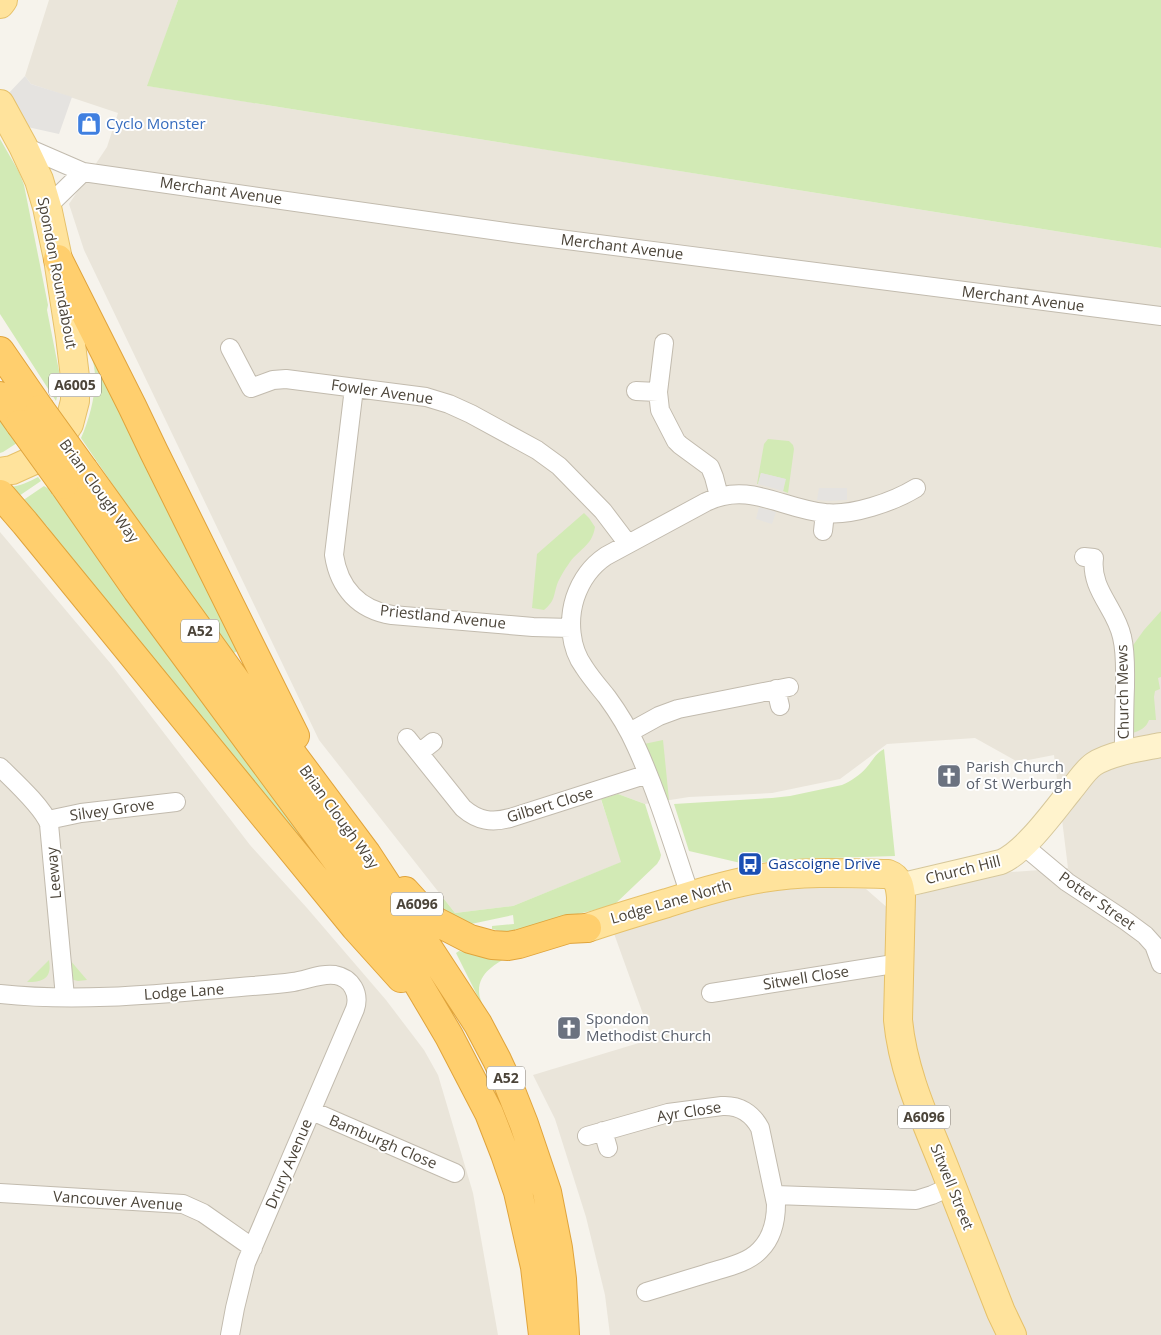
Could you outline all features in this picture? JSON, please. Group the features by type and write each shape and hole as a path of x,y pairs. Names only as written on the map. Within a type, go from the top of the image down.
{"highway":[{"path":"58,259 320,789"},
{"name":"Brian Clough Way","path":"0,351 30,417 74,478 282,738 320,789 366,853 478,1024 509,1086 547,1192 562,1279 565,1335"},
{"name":"Brian Clough Way","path":"0,396 30,417"},
{"name":"Brian Clough Way","path":"74,478 143,598 352,881 394,943 434,1010 479,1092 508,1161 518,1192 538,1284 543,1335"},
{"path":"0,494 354,927 413,991 434,1010"},
{"name":"A6096","path":"366,853 435,921 479,942 508,946 568,929 587,928"}],"main road":[{"path":"0,4 3,0"},
{"name":"Spondon Roundabout","path":"0,104 39,180 58,259 75,377 75,401 69,424 53,448 32,461 12,470 0,472"},
{"name":"Lodge Lane North","path":"587,928 690,895 747,880 772,876 888,874 894,877 899,886"},
{"name":"Sitwell Street","path":"899,886 901,897 898,1020 906,1064 914,1091 1001,1312 1012,1335"}],"street":[{"name":"Merchant Avenue","path":"23,146 83,172 520,234 1161,316"},
{"path":"46,207 83,172"},
{"path":"664,343 658,392 660,410 676,441 710,467 719,496"},
{"name":"Fowler Avenue","path":"230,348 251,388 264,382 279,379 409,394 437,400 471,414 529,446 559,466 603,511 628,544"},
{"name":"Priestland Avenue","path":"354,388 334,555 341,582 354,598 384,614 533,627 571,628"},
{"path":"636,391 658,392"},
{"path":"690,895 659,803 630,732 583,666 576,651 571,628 574,601 585,577 602,558 719,496 748,495 814,512 841,513 877,505 916,488"},
{"path":"823,531 825,513"},
{"name":"Church Mews","path":"1084,557 1094,558 1093,571 1097,586 1116,619 1122,636 1125,662 1124,753"},
{"path":"630,732 664,713 685,708 782,694"},
{"name":"Gilbert Close","path":"407,738 464,808 473,816 490,821 510,818 648,774"},
{"path":"419,753 433,742"},
{"name":"Church Hill","path":"899,886 1001,862 1009,858 1024,846 1091,766 1101,760 1124,753 1161,745"},
{"path":"2,771 36,804 48,820"},
{"name":"Silvey Grove","path":"48,820 81,813 176,802"},
{"name":"Leeway","path":"48,820 65,997"},
{"name":"Potter Street","path":"1024,846 1068,882 1145,935 1154,946 1161,964"},
{"name":"Sitwell Close","path":"711,993 900,963"},
{"name":"Lodge Lane","path":"0,994 65,997 134,996 294,982 331,975 340,976 346,980 352,986 357,996"},
{"name":"Drury Avenue","path":"230,1335 246,1263 355,1010 357,996"},
{"name":"Ayr Close","path":"599,1138 668,1113 726,1106 742,1109 753,1118 760,1128 775,1195 776,1211 767,1241 767,1254 756,1254 737,1264 655,1285"},
{"name":"Bamburgh Close","path":"312,1111 455,1173"},
{"path":"775,1195 916,1200 952,1186"},
{"name":"Vancouver Avenue","path":"0,1193 183,1204 203,1213 253,1248"}],"shaded area":[{"path":"49,0 178,0 148,86 1161,248 1161,1335 1023,1335 940,1134 907,1026 908,951 915,896 975,878 1011,872 1068,868 1054,755 1018,762 975,738 887,744 840,779 772,793 689,797 645,804 618,794 601,800 622,862 513,906 455,913 319,740 84,250 69,204 107,147 118,113 31,84 25,76"},
{"path":"25,76 31,84 72,97 59,134 23,126 7,95"},
{"path":"761,473 786,479 783,491 758,484"},
{"path":"819,488 847,488 847,500 817,500"},
{"path":"759,507 776,512 772,524 756,519"},
{"path":"0,532 111,664 250,845 386,1000 424,1050 438,1075 473,1193 498,1335 0,1335"},
{"path":"767,886 866,889 890,910 888,981 1000,1335 610,1335 605,1295 586,1217 555,1119 533,1075 652,1039 612,928"}],"green space":[{"path":"178,0 1161,0 1161,248 147,86"},
{"path":"0,139 19,172 24,185 61,381 56,401 0,314"},
{"path":"91,354 192,557 236,652 230,652 81,438 94,393 95,375"},
{"path":"0,418 17,443 0,453"},
{"path":"768,439 789,441 793,445 788,493 783,491 785,479 761,473 757,484 764,444"},
{"path":"38,477 41,481 16,498 10,487 24,484"},
{"path":"44,486 49,489 328,874 237,766 240,763 56,540 47,526 22,501"},
{"path":"584,513 595,527 591,539 565,569 548,606 544,610 532,608 537,554"},
{"path":"1161,611 1161,677 1158,678 1160,689 1155,691 1154,697 1156,720 1149,720 1142,729 1132,733 1131,648"},
{"path":"663,740 669,800 665,800 644,744"},
{"path":"884,749 895,856 800,859 745,864 689,851 674,804 790,796 842,785 861,773"},
{"path":"618,794 645,804 661,855 657,864 614,905 506,932 492,929 492,926 514,924 513,915 471,924 452,916 436,903 444,899 455,913 513,906 621,862 601,799"},
{"path":"459,951 478,955 512,956 500,961 489,969 482,979 479,996 483,1007 456,953"},
{"path":"64,953 87,980 78,981 70,979"},
{"path":"49,960 50,966 46,978 27,982"}],"place":[{"name":"Cyclo Monster","path":"89,124"},
{"name":"Parish Church of St Werburgh","path":"949,776"},
{"name":"Gascoigne Drive","path":"750,864"},
{"name":"Spondon Methodist Church","path":"569,1028"}]}
